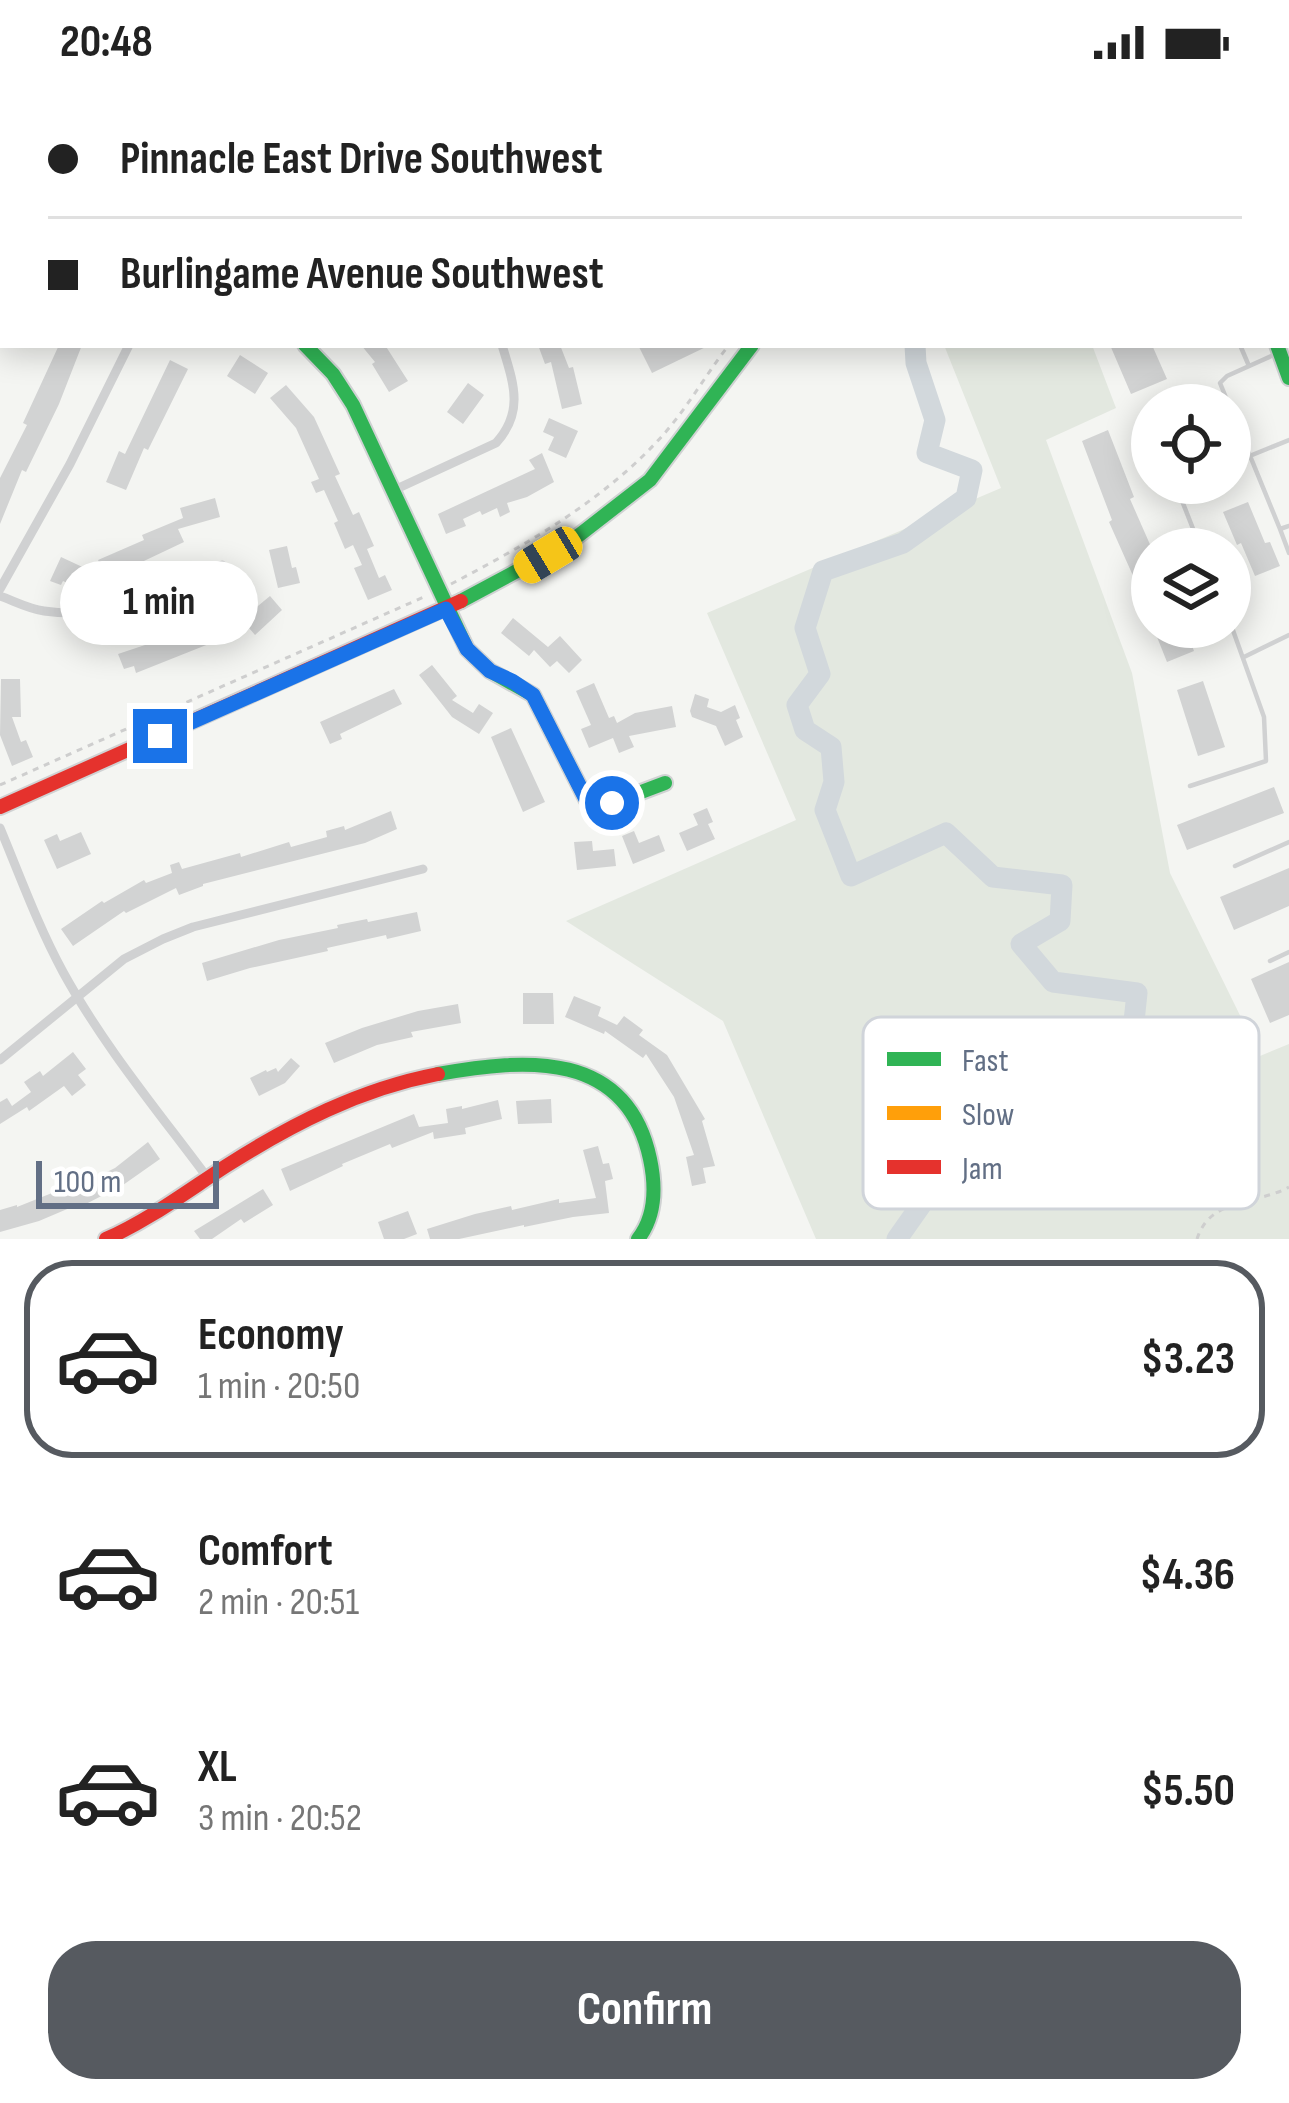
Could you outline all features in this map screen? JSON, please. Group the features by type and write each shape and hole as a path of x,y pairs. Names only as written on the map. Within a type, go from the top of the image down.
{"street":[{"path":"128,348 0,592 40,610 94,614 141,603 222,565"},
{"path":"308,348 353,405 467,649 490,671 533,695 592,805 612,803 665,783"},
{"path":"392,491 496,443 509,429 515,409 503,348"},
{"path":"0,807 446,609 569,543 650,480 750,348"},
{"path":"1278,348 1289,378"},
{"path":"0,827 77,997 207,1177"},
{"path":"0,1060 124,959 163,939 193,927 423,869"},
{"path":"106,1239 131,1228 281,1132 343,1102 398,1083 550,1064 599,1078 632,1113 651,1166 653,1212 638,1239"}],"lane":[{"path":"1241,348 1249,366"},
{"path":"1221,384 1278,348"},
{"path":"1251,456 1289,440"},
{"path":"1251,458 1289,553"},
{"path":"1280,529 1289,526"},
{"path":"1244,657 1289,635"},
{"path":"1190,786 1266,761 1264,717 1240,648"},
{"path":"1235,866 1289,842"},
{"path":"1270,961 1289,952"}],"path":[{"path":"0,784 437,590 534,538 602,491 661,438 727,348"},
{"path":"1259,1198 1289,1187"},
{"path":"1197,1239 1212,1215 1222,1209"}],"shaded area":[{"path":"945,348 1093,348 1116,408 1046,440 1132,673 1170,873 1241,1017 863,1017 863,1209 1259,1209 1259,1054 1289,1044 1289,1239 816,1239 723,1021 566,921 796,820 707,613 1001,488"}],"building":[{"path":"58,348 81,348 0,524 0,478 27,425 23,423"},
{"path":"363,348 387,348 408,381 389,392"},
{"path":"539,348 561,348 569,368 573,367 582,404 562,409 551,362 545,364"},
{"path":"640,348 704,348 652,373"},
{"path":"1111,348 1153,348 1167,379 1131,384 1131,394"},
{"path":"240,355 268,373 255,394 227,376"},
{"path":"170,360 188,369 148,450 144,448 126,490 106,482 119,451 125,454"},
{"path":"468,383 484,395 463,424 447,412"},
{"path":"286,385 314,417 353,515 359,512 374,546 367,549 379,578 385,575 392,590 368,600 354,568 362,565 353,545 345,549 324,490 316,493 311,482 319,479 296,428 270,398"},
{"path":"549,418 578,431 566,458 548,450 554,437 543,432"},
{"path":"1108,430 1131,489 1131,504 1143,528 1131,528 1131,571 1109,522 1082,441"},
{"path":"542,453 554,482 507,503 510,512 500,517 497,508 482,515 480,511 463,519 466,526 446,534 438,514 535,469 529,460"},
{"path":"215,498 220,517 178,529 184,542 106,579 98,560 183,518 180,508"},
{"path":"1249,504 1280,566 1255,576 1251,528 1230,528 1223,512"},
{"path":"287,546 300,583 278,588 269,550"},
{"path":"61,557 91,571 83,590 50,581"},
{"path":"270,596 282,610 255,635 249,628 136,673 134,666 124,669 118,654 157,641 170,631 173,638 208,619 211,625 230,616 232,623"},
{"path":"513,618 548,647 560,636 582,660 569,673 557,661 550,667 534,650 529,656 501,633"},
{"path":"1161,648 1193,648 1194,651 1167,662"},
{"path":"432,665 457,696 452,700 473,713 479,704 493,713 479,734 452,717 419,675"},
{"path":"1,679 20,679 21,717 12,717 21,742 26,740 33,757 12,766 0,735"},
{"path":"1203,681 1225,747 1198,756 1177,690"},
{"path":"594,683 609,718 614,716 617,723 635,713 672,706 676,727 629,736 634,747 619,753 613,738 589,748 581,729 591,725 576,691"},
{"path":"394,689 402,704 340,734 342,739 330,744 320,722"},
{"path":"695,694 709,699 707,707 721,712 735,705 743,737 725,746 716,726 692,717"},
{"path":"511,728 545,802 523,812 491,737"},
{"path":"1274,787 1284,813 1187,850 1177,825"},
{"path":"707,808 715,839 687,851 679,833 698,825 693,814"},
{"path":"391,811 397,829 365,843 203,884 179,895 176,888 124,911 73,946 61,929 102,901 144,880 172,873 170,865 179,862 182,869 289,842 291,847"},
{"path":"634,831 639,843 659,835 665,851 633,864 622,836"},
{"path":"81,832 91,854 57,869 44,840 57,834 60,841"},
{"path":"592,841 593,851 614,849 616,866 577,870 574,842"},
{"path":"1289,868 1289,906 1234,930 1220,897"},
{"path":"417,912 421,931 327,948 207,981 202,963 337,925"},
{"path":"1289,962 1289,1015 1270,1023 1251,979"},
{"path":"523,993 553,993 554,1024 523,1024"},
{"path":"574,996 601,1007 598,1016 617,1025 624,1016 643,1030 639,1035 667,1055 705,1119 715,1166 703,1168 706,1183 692,1186 686,1157 694,1155 674,1097 646,1054 643,1058 605,1031 565,1017"},
{"path":"458,1004 461,1023 411,1032 413,1037 377,1045 334,1063 325,1043 418,1011"},
{"path":"73,1052 86,1069 78,1075 86,1085 72,1096 64,1086 29,1111 27,1107 0,1124 0,1102 7,1098 12,1106 31,1092 24,1082 40,1071 43,1076"},
{"path":"291,1058 300,1066 285,1083 259,1096 250,1078 266,1070 276,1068 278,1072"},
{"path":"551,1099 552,1123 518,1124 516,1101"},
{"path":"498,1100 502,1119 465,1128 466,1134 434,1139 433,1132 392,1148 390,1144 290,1191 281,1169 414,1114 419,1127 448,1123 446,1109"},
{"path":"148,1142 160,1159 123,1185 80,1207 0,1232 0,1210 62,1189 64,1193 115,1168"},
{"path":"598,1146 613,1179 605,1181 609,1213 459,1239 430,1239 427,1229 475,1214 559,1199 559,1203 596,1198 583,1150"},
{"path":"263,1189 273,1205 244,1223 241,1219 212,1239 200,1239 194,1231"},
{"path":"408,1211 417,1234 384,1239 378,1222"}],"waterway":[{"path":"915,348 935,420 927,453 972,470 966,498 903,543 823,571 805,628 820,674 797,705 805,730 831,747 834,782 825,810 851,876 946,833 993,877 1062,885 1060,921 1021,944 1053,982 1137,993 1134,1017"},
{"path":"897,1239 918,1209"}],"traffic: fast":[{"path":"308,348 353,405 467,649 490,671 533,695 586,799 592,804 612,803 665,783"},
{"path":"461,601 569,543 650,480 750,348"},
{"path":"1278,348 1289,378"},
{"path":"438,1074 538,1065 596,1080 620,1097 638,1123 652,1170 651,1211 638,1239"}],"traffic: jam":[{"path":"0,807 461,601"},
{"path":"106,1239 302,1122 381,1089 438,1074"}],"route":[{"path":"160,736 446,609 467,649 490,671 533,695 586,799 592,805 612,803"}]}
